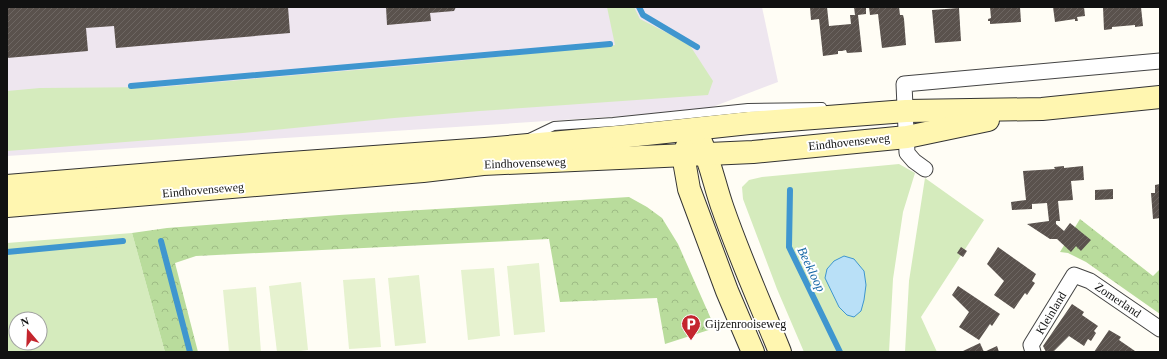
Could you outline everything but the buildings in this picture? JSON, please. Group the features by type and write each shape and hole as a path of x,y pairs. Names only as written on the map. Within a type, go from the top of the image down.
{"main road":[{"name":"Eindhovenseweg","path":"7,186 262,165 512,147 695,128 906,111 1042,109 1160,97"},
{"name":"Eindhovenseweg","path":"7,206 407,172 483,164 753,152 907,136 1042,109"},
{"path":"695,128 707,155 724,210 752,284 780,352"},
{"path":"695,128 683,155 689,189 727,291 753,352"}],"street":[{"path":"925,169 914,162 907,153 904,84 1160,61"},
{"name":"Zomerland","path":"1074,275 1090,281 1160,329"},
{"name":"Kleinland","path":"1033,352 1031,345 1074,275"}],"lane":[{"name":"Eindhovenseweg","path":"512,147 554,126 613,122 748,108 826,107"},
{"name":"Eindhovenseweg","path":"841,108 868,114"}],"shaded area":[{"path":"7,7 762,7 778,82 702,111 7,156"}],"green space":[{"path":"607,7 634,7 640,19 689,44 713,81 708,95 480,111 243,133 7,151 7,91 40,88 160,87 437,63 615,45"},
{"path":"899,164 915,173 903,212 893,279 889,352 804,352 777,289 743,199 742,187 749,180 762,177"},
{"path":"925,178 984,220 921,317 937,352 905,352 909,281"},
{"path":"629,197 647,207 662,218 678,244 715,328 665,344 657,298 560,302 549,239 196,256 175,263 198,352 165,352 132,233 167,228 339,215"},
{"path":"1080,219 1153,276 1160,269 1160,314 1086,262 1068,253 1060,252"},
{"path":"132,233 165,352 7,352 7,243"},
{"path":"539,263 545,332 514,335 507,266"},
{"path":"494,268 500,336 468,340 461,270"},
{"path":"419,275 426,343 395,346 388,278"},
{"path":"375,278 381,347 349,349 343,280"},
{"path":"301,282 308,350 277,352 269,286"},
{"path":"256,287 261,352 229,352 223,290"}],"water":[{"path":"844,256 854,259 864,271 866,285 864,300 861,311 854,317 847,315 839,307 825,278 827,269 834,261"}],"waterway":[{"name":"Beekloop","path":"639,7 643,15 697,47"},
{"path":"131,86 610,44"},
{"name":"Beekloop","path":"790,190 789,247 840,352"},
{"path":"7,252 123,241"},
{"path":"161,241 190,352"}],"place":[{"name":"Gijzenrooiseweg","path":"691,341"}]}
